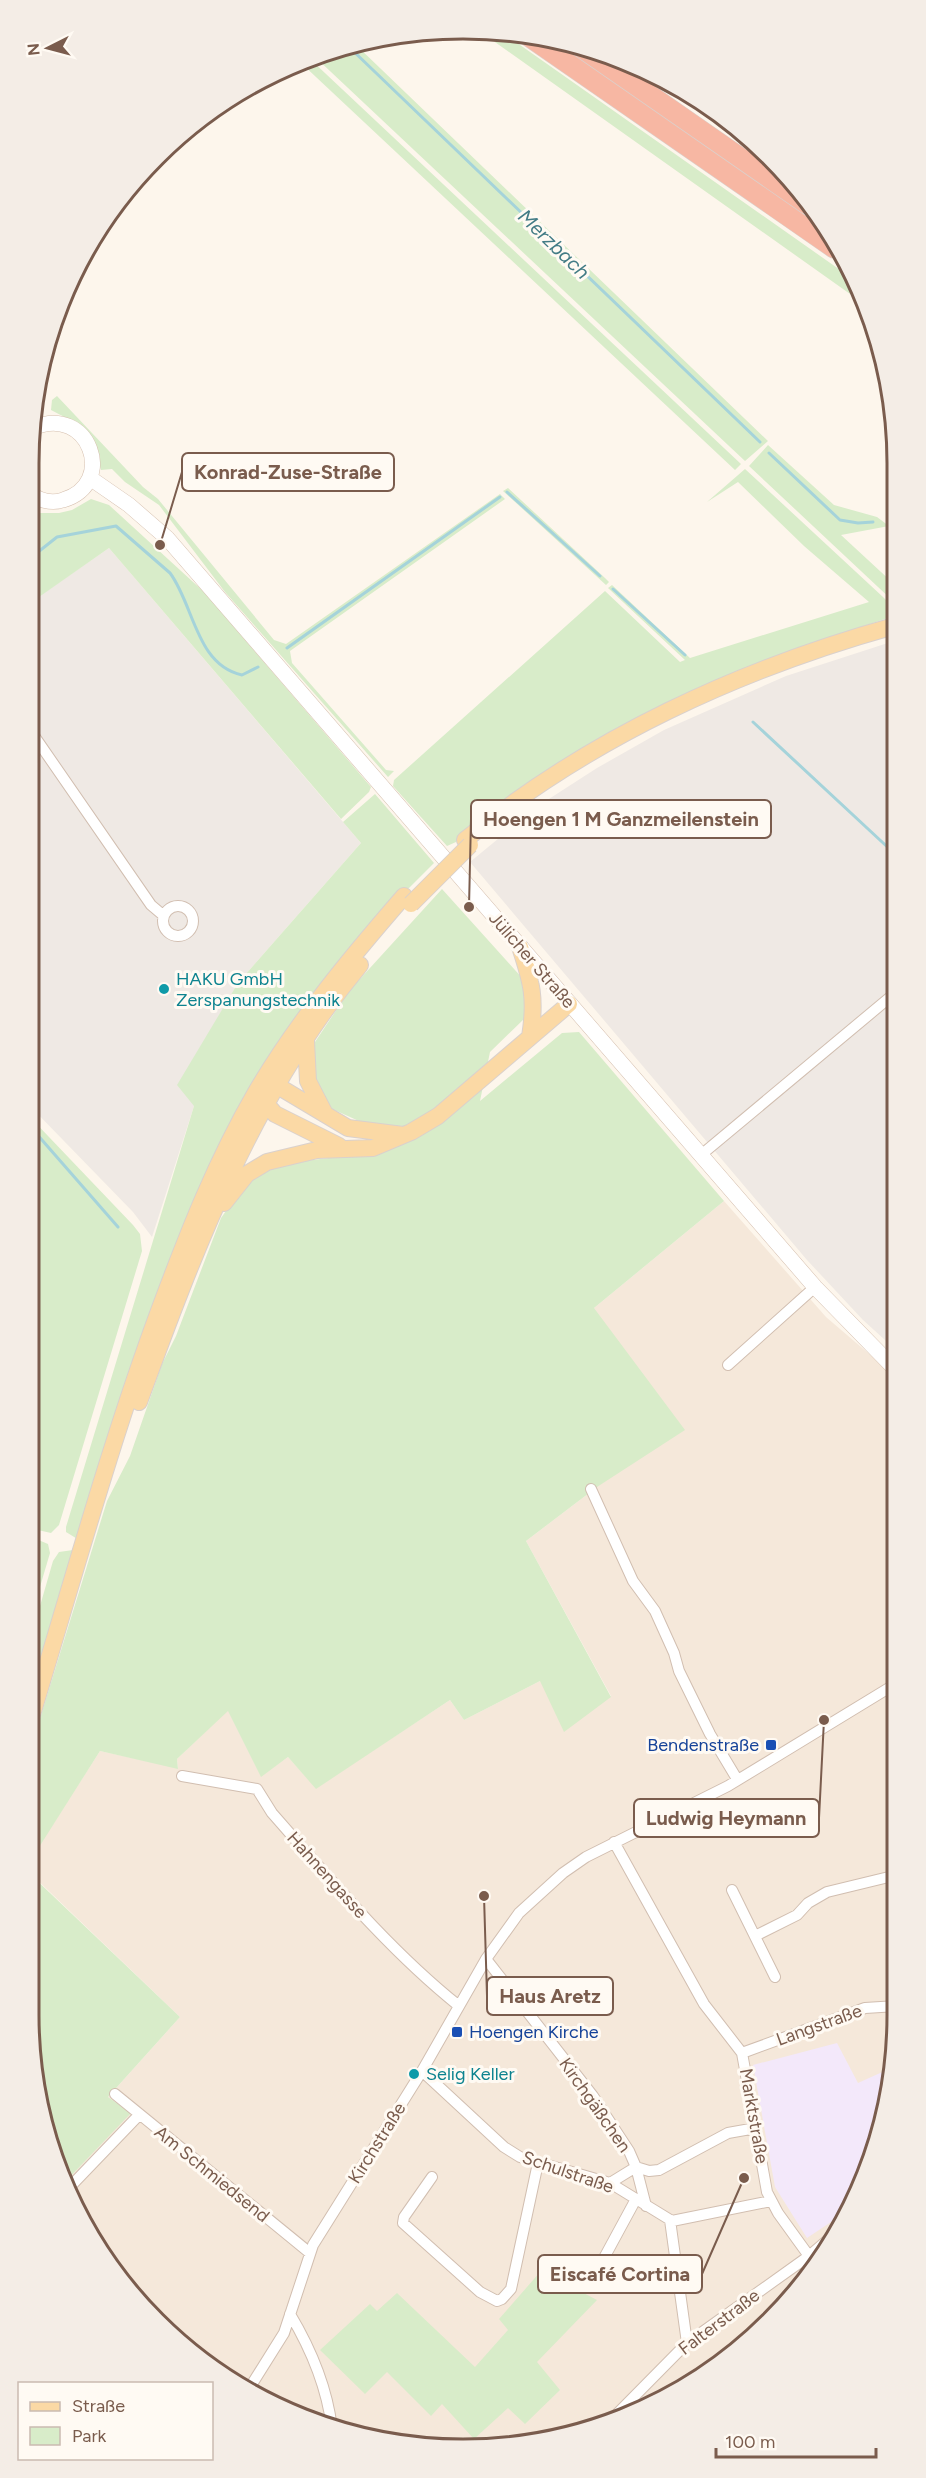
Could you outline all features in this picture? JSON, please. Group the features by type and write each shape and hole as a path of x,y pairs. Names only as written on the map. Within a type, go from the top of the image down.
{"highway":[{"path":"544,47 824,241"},
{"path":"607,65 788,191"}],"main road":[{"path":"39,498 53,501 72,497 90,478 93,463 91,449 83,436 72,427 58,423 41,426"},
{"name":"Jülicher Straße","path":"90,478 129,505 167,538 815,1287 887,1362"},
{"path":"39,1692 142,1357 192,1221 222,1154 265,1091 332,983 408,900 503,808 560,771 657,717 721,687 820,648 887,628"},
{"path":"92,1520 202,1233 265,1091 306,1041 408,900"},
{"path":"520,947 531,981 535,1008 530,1037"},
{"path":"202,1233 238,1184 258,1166 296,1153 373,1148 404,1135 438,1116 569,1004"},
{"path":"306,1041 308,1081 328,1117"},
{"path":"265,1091 359,1131 404,1135"},
{"path":"265,1091 275,1114 328,1143 347,1148"}],"street":[{"path":"39,744 151,904 164,916"},
{"path":"700,1155 887,1000"},
{"path":"728,1365 815,1287"},
{"path":"591,1489 633,1581 655,1611 674,1653 679,1671 710,1734 737,1779"},
{"name":"Kirchstraße","path":"253,2383 278,2346 310,2253 422,2071 486,1959 519,1913 540,1893 586,1857 737,1779 887,1689"},
{"name":"Hahnengasse","path":"182,1776 257,1789 279,1821 391,1946 421,1976 459,2006"},
{"name":"Marktstraße","path":"614,1842 704,2004 742,2053 771,2201 810,2259"},
{"path":"755,1936 797,1915 808,1903 826,1892 887,1877"},
{"path":"732,1890 776,1977"},
{"name":"Kirchgäßchen","path":"486,1959 593,2096 636,2167 641,2203"},
{"name":"Langstraße","path":"742,2053 865,2008 887,2007"},
{"name":"Schulstraße","path":"422,2071 504,2147 520,2157 610,2183 670,2220"},
{"name":"Am Schmiedsend","path":"115,2094 310,2253"},
{"path":"74,2183 139,2115"},
{"name":"Kirchgäßchen","path":"610,2183 636,2167 649,2171 659,2170 728,2133 756,2128"},
{"path":"432,2177 401,2221 480,2292 497,2301 511,2289 538,2163"},
{"path":"687,2343 670,2220 682,2221 771,2201"},
{"path":"614,2279 610,2277 604,2258 641,2203"},
{"name":"Falterstraße","path":"623,2408 687,2343 818,2248"},
{"path":"290,2314 316,2367 326,2395 330,2417"}],"shaded area":[{"path":"109,548 361,843 238,983 194,1106 152,1237 133,1212 39,1115 39,596"},
{"path":"887,643 887,1342 863,1320 807,1260 470,862 538,806 597,768 664,730 786,676"},
{"path":"724,1201 826,1317 887,1369 887,2015 879,2098 873,2125 855,2177 816,2251 782,2295 763,2315 743,2334 699,2368 625,2407 573,2425 546,2431 463,2439 380,2431 353,2425 301,2407 227,2368 183,2334 144,2295 110,2251 96,2227 71,2176 130,2113 108,2097 180,2017 39,1882 39,1846 100,1751 178,1768 177,1759 228,1710 261,1776 288,1757 316,1788 450,1700 464,1720 540,1681 611,1696 526,1541 597,1487 594,1308"},
{"path":"837,2043 858,2083 883,2072 873,2125 855,2177 834,2220 807,2238 775,2187 753,2065"}],"green space":[{"path":"492,40 517,43 840,270 853,296"},
{"path":"362,51 768,441 745,461 322,64"},
{"path":"317,65 741,464 735,470 307,69"},
{"path":"57,396 143,487 158,499 274,640 286,644 500,494 505,499 290,651 292,663 386,770 394,771 388,777 225,592 159,505 125,482 112,469 101,470 94,444 72,421 51,410 52,400"},
{"path":"768,445 834,505 877,517 887,524 887,526 841,535 887,578 887,595 749,466"},
{"path":"745,469 887,601 887,618 804,646 730,675 483,821 456,842 447,846 393,786 394,780 605,591 680,662 685,660 608,588 612,585 690,658 869,602 804,546 738,482 707,502"},
{"path":"508,488 609,582 606,585 503,491"},
{"path":"91,499 109,505 204,592 371,787 369,792 341,819 109,548 39,597 39,513 59,513 72,510"},
{"path":"375,794 434,863 368,929 274,1052 79,1540 66,1532 66,1527 194,1106 177,1085 238,983 361,843 343,822"},
{"path":"442,889 524,980 528,1001 524,1019 490,1052 480,1101 562,1033 579,1032 724,1201 594,1308 685,1430 597,1487 526,1541 611,1697 564,1732 540,1681 464,1720 450,1700 316,1789 288,1757 261,1777 228,1711 177,1759 178,1769 100,1751 39,1847 39,1722 107,1501 130,1456 162,1364 176,1336 221,1218 243,1187 270,1165 388,1151 370,1126 330,1108 313,1078 313,1045 349,991"},
{"path":"39,1127 133,1225 140,1234 142,1251 59,1525 51,1533 39,1530"},
{"path":"39,1540 48,1544 50,1553 39,1590"},
{"path":"73,1550 39,1675 39,1609 53,1561 59,1552"},
{"path":"39,1882 180,2017 108,2097 131,2113 71,2176 53,2125 40,2043"},
{"path":"541,2271 597,2300 537,2362 560,2390 525,2424 508,2408 474,2439 442,2404 431,2416 387,2372 365,2394 320,2350 370,2304 377,2311 397,2293 475,2367 508,2330 499,2319"}],"waterway":[{"name":"Merzbach","path":"355,53 760,442"},
{"name":"Merzbach","path":"769,453 840,520 858,523 873,522"},
{"path":"507,492 600,576"},
{"path":"287,648 500,497"},
{"path":"39,551 57,537 116,526 170,573 205,647 215,659 227,669 242,675 258,667"},
{"path":"613,589 685,655"},
{"path":"753,722 887,847"},
{"path":"39,1137 118,1227"}],"place":[{"name":"Konrad-Zuse-Straße","path":"160,545"},
{"name":"Hoengen 1 M Ganzmeilenstein","path":"469,907"},
{"name":"HAKU GmbH Zerspanungstechnik","path":"164,989"},
{"name":"Ludwig Heymann","path":"824,1720"},
{"name":"Bendenstraße","path":"771,1745"},
{"name":"Haus Aretz","path":"484,1896"},
{"name":"Hoengen Kirche","path":"457,2032"},
{"name":"Selig Keller","path":"414,2074"},
{"name":"Eiscafé Cortina","path":"744,2178"}]}
